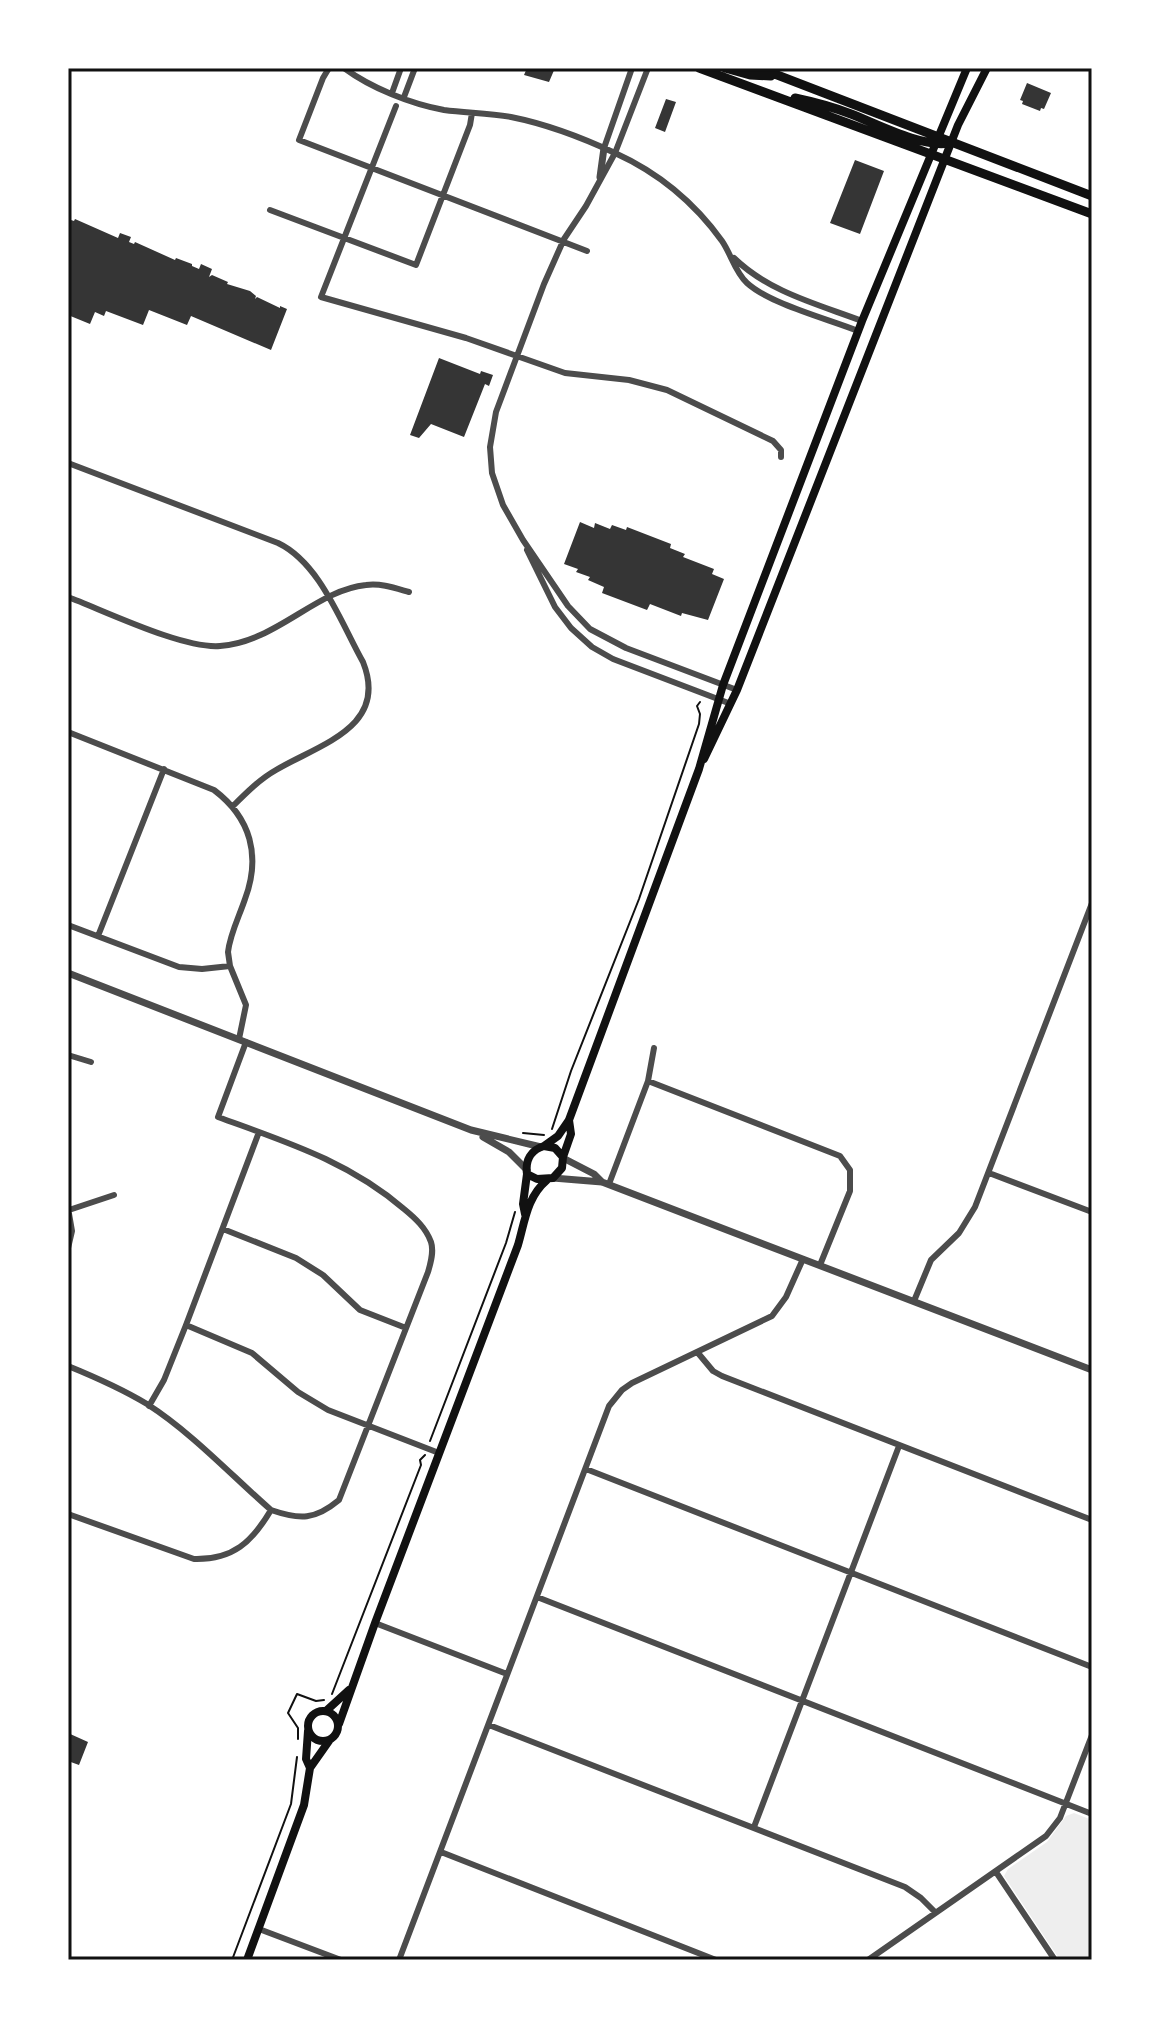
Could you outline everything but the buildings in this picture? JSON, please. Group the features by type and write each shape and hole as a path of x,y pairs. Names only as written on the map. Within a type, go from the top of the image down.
{"main road":[{"path":"699,68 770,95 934,144 952,142 1092,196"},
{"path":"725,68 750,75 783,77"},
{"path":"759,68 934,144 945,159 1092,214"},
{"path":"525,1215 523,1204 529,1157 558,1136 569,1120 701,763 723,685 858,331 967,68"},
{"path":"701,763 737,690 945,159 987,68"},
{"path":"247,1960 302,1815 310,1768 336,1734 350,1689 518,1245 525,1215 535,1193 562,1168 571,1134 569,1120"},
{"path":"542,1146 555,1148 563,1158"},
{"path":"527,1172 537,1179 550,1179"},
{"path":"310,1768 306,1759 312,1716 326,1711 350,1689"},
{"path":"326,1711 336,1717 339,1724"},
{"path":"308,1731 315,1738 329,1741"}],"street":[{"path":"329,68 299,140 587,251"},
{"path":"344,68 392,93 439,109 534,123 615,153 649,171 703,217 732,256 743,280 758,291 858,331"},
{"path":"392,93 401,68"},
{"path":"404,97 415,68"},
{"path":"600,177 604,148 632,68"},
{"path":"648,68 615,153 586,206 562,241 517,357 493,424 490,447 492,473 503,505 523,540 568,606 590,629 626,648 737,690"},
{"path":"396,106 321,297 466,338 565,373 629,380 667,390 773,441 781,450 781,457"},
{"path":"270,210 416,265 472,113"},
{"path":"732,256 757,278 777,289 862,321"},
{"path":"68,463 286,547 308,565 369,677 365,709 355,724 273,772 233,806"},
{"path":"523,540 535,572 555,607 582,639 613,659 731,704"},
{"path":"68,597 171,637 213,647 249,641 347,590 366,585 390,586 409,592"},
{"path":"582,639 590,629"},
{"path":"68,732 214,790 233,806 245,823 254,852 254,870 229,945 230,966 245,1000 243,1040 218,1117 337,1162 367,1180 415,1218 427,1232 433,1248 428,1272 339,1500 312,1517 290,1517 271,1510 174,1424 149,1406 68,1366"},
{"path":"98,936 164,769"},
{"path":"914,1301 931,1260 966,1224 989,1173 1092,903"},
{"path":"68,925 179,967 202,969 230,966"},
{"path":"68,973 471,1130 509,1152 527,1172"},
{"path":"606,1183 648,1081 654,1048"},
{"path":"68,1055 91,1062"},
{"path":"648,1081 840,1156 850,1170 850,1191 820,1265"},
{"path":"471,1130 542,1146"},
{"path":"149,1406 164,1380 259,1132"},
{"path":"563,1158 606,1183 1092,1370"},
{"path":"989,1173 1092,1212"},
{"path":"550,1179 606,1183"},
{"path":"68,1248 72,1231 69,1208 114,1195"},
{"path":"223,1229 296,1258 323,1275 360,1310 406,1328"},
{"path":"399,1960 607,1411 622,1390 772,1316 786,1297 803,1259"},
{"path":"186,1325 245,1349 309,1400 439,1453"},
{"path":"698,1353 713,1371 722,1376 1092,1520"},
{"path":"754,1827 899,1446"},
{"path":"586,1469 1092,1667"},
{"path":"68,1514 194,1559 211,1560 245,1544 271,1510"},
{"path":"537,1597 1092,1814"},
{"path":"375,1623 507,1674"},
{"path":"489,1725 905,1887 935,1912"},
{"path":"868,1960 1046,1836 1060,1818 1092,1735"},
{"path":"441,1852 716,1960"},
{"path":"996,1872 1055,1960"},
{"path":"259,1929 341,1960"}],"path":[{"path":"639,899 699,724 697,706 700,702"}],"shaded area":[{"path":"1074,1813 1092,1820 1092,1960 1060,1960 1004,1876 1008,1869 1047,1842 1066,1816"}]}
